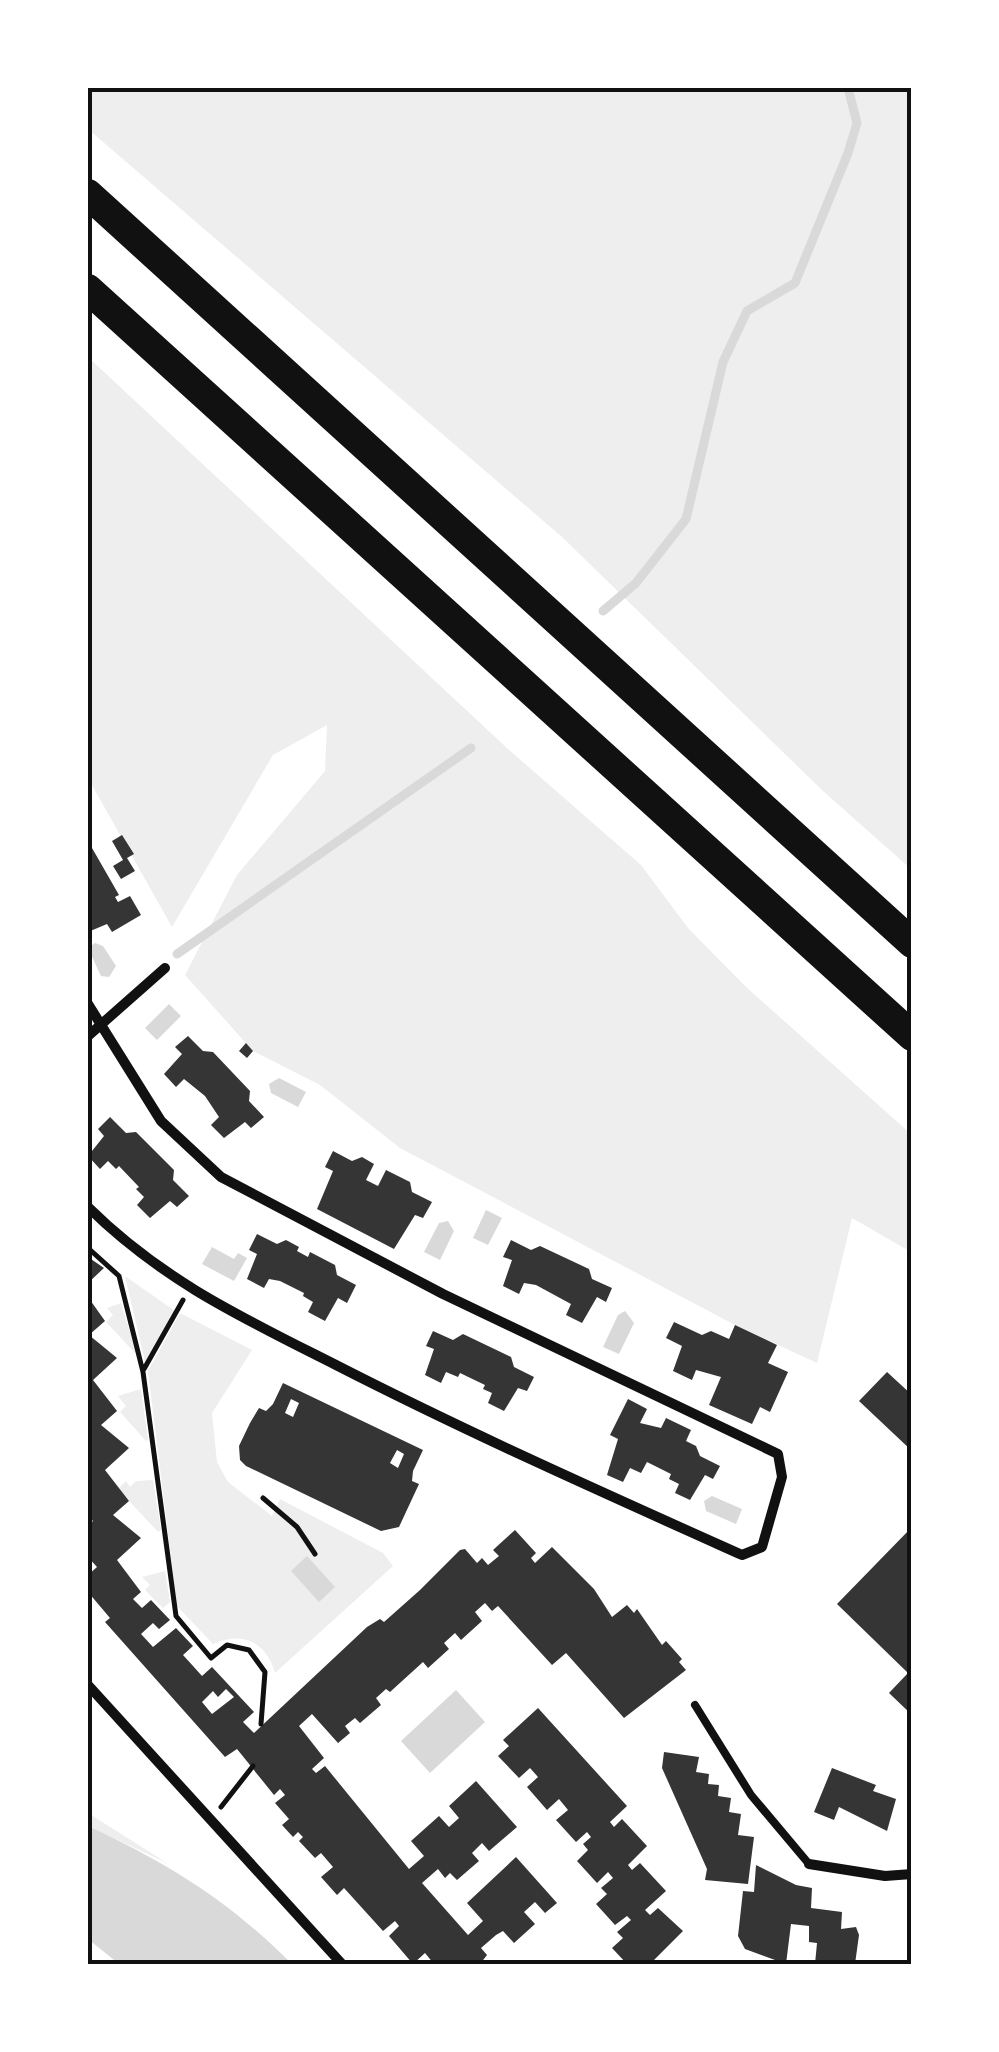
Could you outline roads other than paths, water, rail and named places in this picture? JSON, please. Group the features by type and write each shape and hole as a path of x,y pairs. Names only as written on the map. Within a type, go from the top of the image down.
{"highway":[{"path":"88,194 904,935"},
{"path":"88,289 912,1036"}],"street":[{"path":"88,1036 165,968"},
{"path":"88,1004 160,1121 221,1177 442,1294 778,1454 782,1476 762,1547 742,1555 458,1428 188,1290 118,1237 88,1207"},
{"path":"88,1685 342,1964"},
{"path":"809,1864 837,1872 912,1874"}],"lane":[{"path":"695,1705 751,1795 809,1864"}],"waterway":[{"path":"603,611 636,583 686,519 723,362 747,311 795,283 848,153 857,123 848,88"},
{"path":"177,954 471,748"}]}
